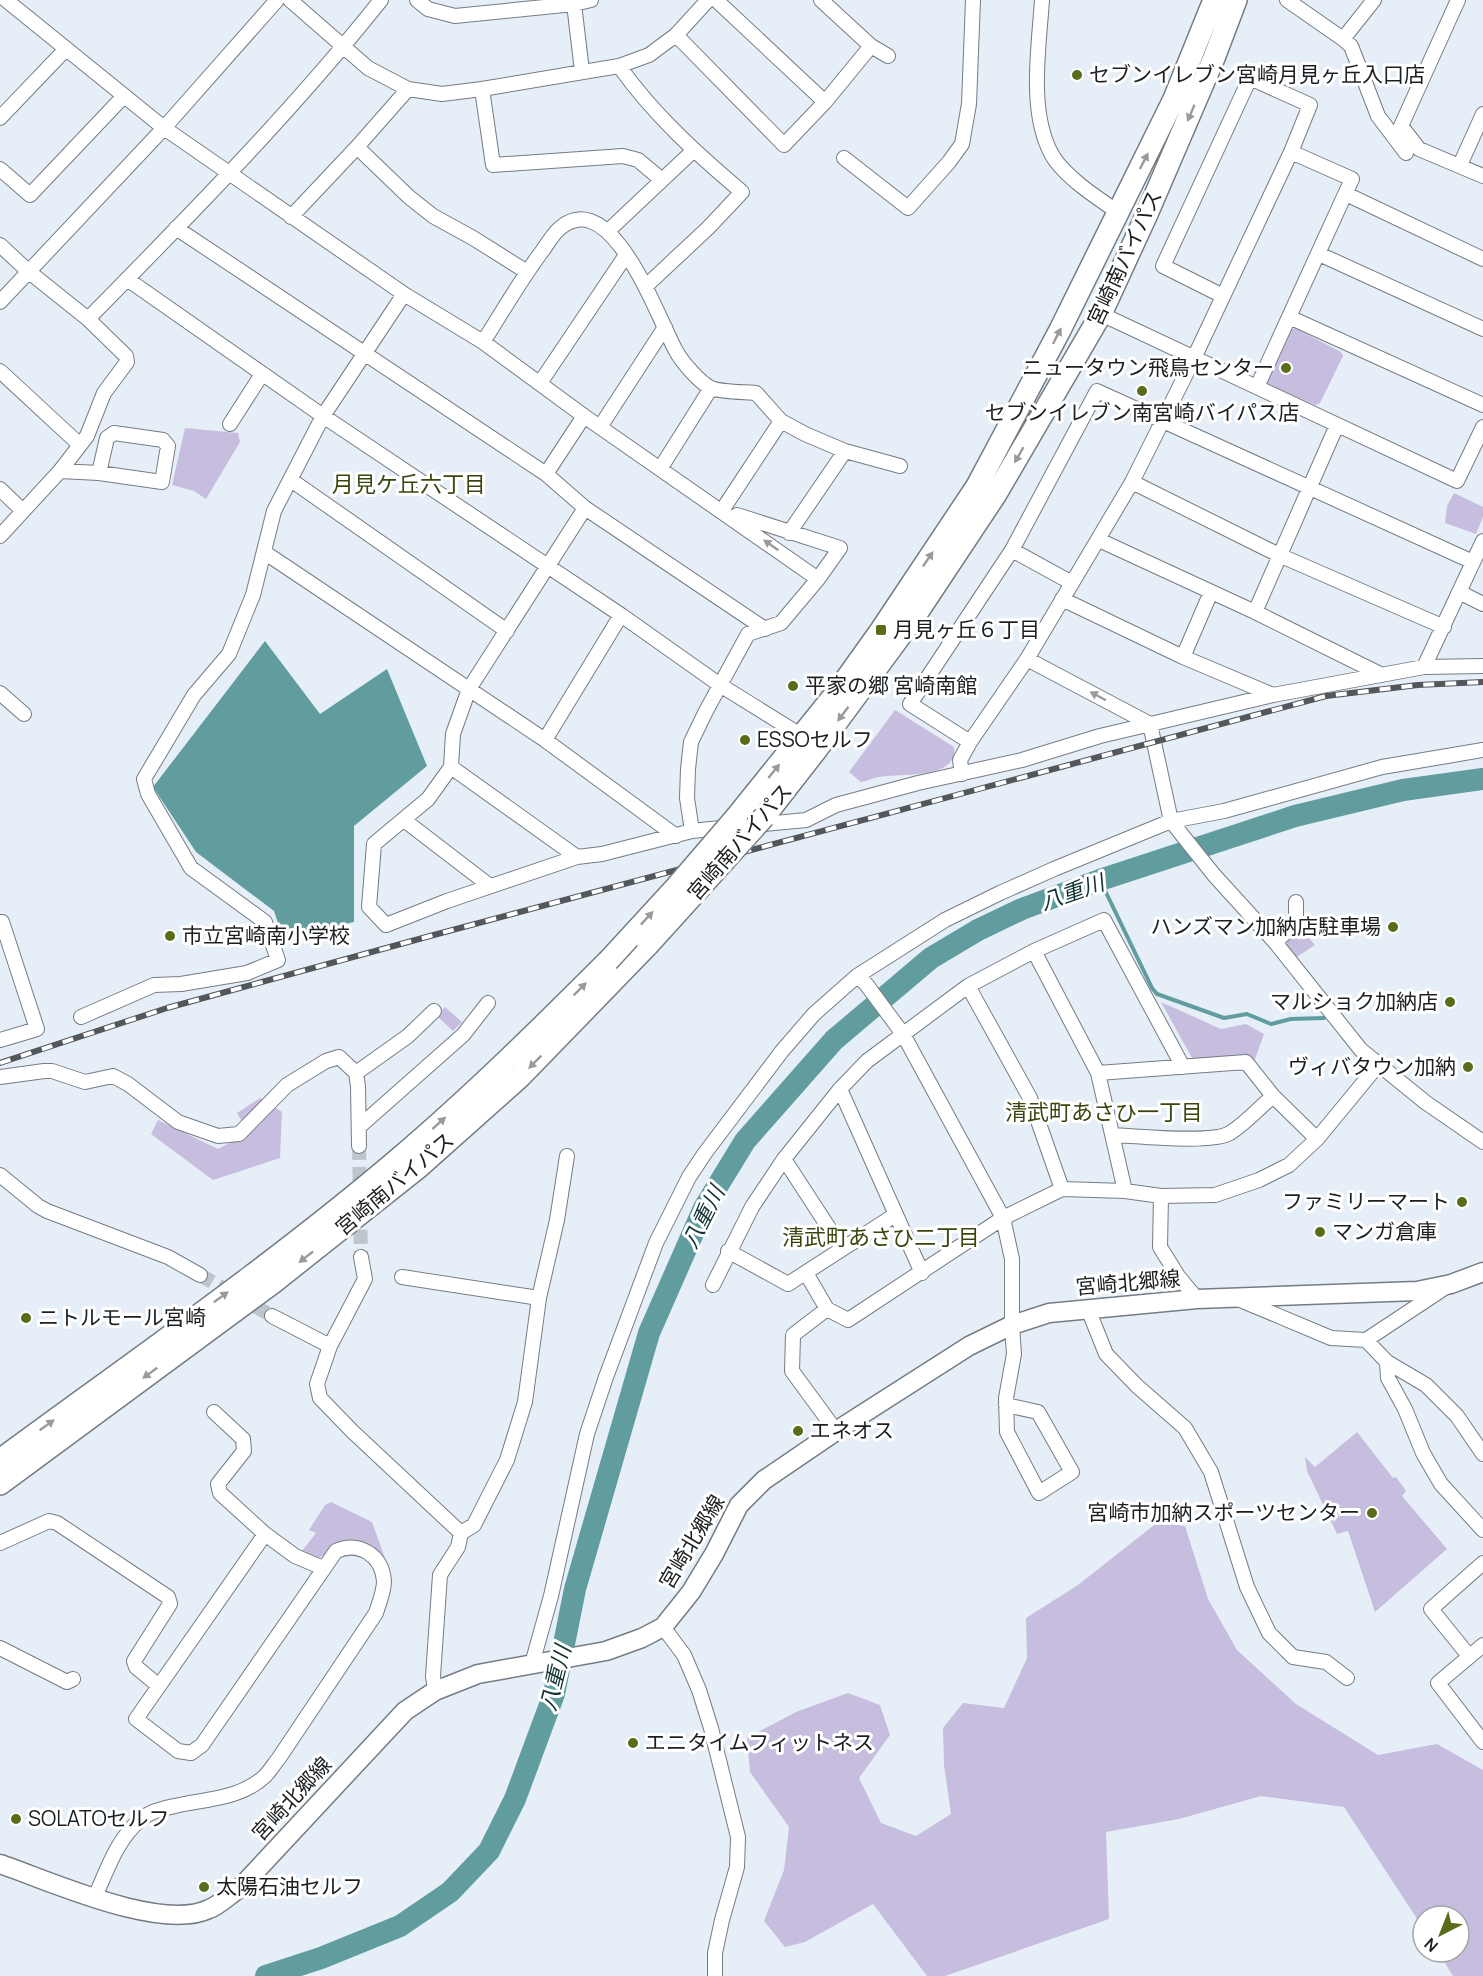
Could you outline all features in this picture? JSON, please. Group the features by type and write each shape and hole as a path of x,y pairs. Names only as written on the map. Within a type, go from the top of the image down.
{"highway":[{"name":"宮崎南バイパス","path":"0,1460 260,1269 396,1160 501,1067 608,961 737,816 836,693 977,486 1060,330 1174,99 1214,0"},
{"name":"宮崎南バイパス","path":"0,1484 274,1282 419,1167 520,1077 584,1013 764,817 915,616 996,494 1101,314 1147,214 1214,58 1236,0"}],"main road":[{"name":"宮崎北郷線","path":"0,1864 135,1910 173,1916 209,1910 240,1888 405,1711 435,1691 478,1674 606,1651 642,1638 663,1627 691,1592 739,1505 764,1479 969,1346 1012,1325 1049,1314 1197,1299 1417,1291 1451,1284 1483,1272"}],"street":[{"path":"0,302 164,128 277,0"},
{"path":"290,0 368,68 408,89 442,94 482,90 619,66 649,56 676,35 708,0"},
{"path":"88,319 229,173 343,48 381,0"},
{"path":"417,0 428,9 455,16 482,7 574,3 591,0"},
{"path":"716,0 825,102"},
{"path":"821,0 871,46 888,56"},
{"path":"844,158 908,208 949,162 962,144 965,134 969,104 973,0"},
{"path":"1042,0 1037,76 1039,117 1044,131 1053,155 1071,176 1086,191 1118,212"},
{"path":"1287,0 1351,46 1378,116 1406,153"},
{"path":"1342,39 1374,0"},
{"path":"1458,0 1401,126 1419,149 1483,176"},
{"path":"3,1 66,48 164,128 404,294 483,342 584,416 818,579"},
{"path":"574,3 582,71"},
{"path":"676,35 784,145 825,102 871,46"},
{"path":"0,118 66,48"},
{"path":"619,66 639,94 694,150 742,192 708,228 646,286"},
{"path":"962,774 960,760 970,742 1027,659 1132,482 1194,358 1291,152 1310,105 1250,78 1163,266 1223,296"},
{"path":"291,217 408,89"},
{"path":"482,90 493,165 622,156 638,160 662,180"},
{"path":"0,170 30,195 124,96"},
{"path":"1460,165 1483,114"},
{"path":"357,147 409,197 433,216 527,272"},
{"path":"608,231 694,150"},
{"path":"1257,387 1352,179 1291,152"},
{"path":"1346,194 1483,259"},
{"path":"483,342 527,272 559,228 574,219 591,221 608,231 626,255 646,286 677,354 693,373 711,388 756,393 781,421 845,451 900,466"},
{"path":"177,228 546,474 585,508 765,629"},
{"path":"0,245 28,271 88,319 126,356 127,362 104,393 87,436 60,471 0,536"},
{"path":"1319,254 1483,329"},
{"path":"540,384 626,255"},
{"path":"127,279 323,416 621,615 720,685 802,736"},
{"path":"81,1017 154,985 181,984 247,973 278,960 265,922 191,868 148,794 144,779 194,694 229,654 253,595 274,512 323,416 404,294"},
{"path":"1101,314 1456,481 1483,427"},
{"path":"1289,316 1483,405"},
{"path":"600,427 665,327"},
{"path":"0,371 80,445"},
{"path":"230,424 262,374"},
{"path":"660,469 711,388"},
{"path":"970,742 910,704 1012,550 1097,391 1473,562"},
{"path":"546,474 584,416"},
{"path":"723,509 781,421"},
{"path":"1255,612 1337,425"},
{"path":"60,471 99,473 162,482 168,446 163,440 114,433 107,438 99,473"},
{"path":"789,533 845,451"},
{"path":"291,480 507,631"},
{"path":"1132,482 1279,555 1444,627"},
{"path":"0,489 23,511"},
{"path":"692,831 687,798 691,742 720,685 748,634 781,624 840,548 746,519 708,501"},
{"path":"585,508 469,689 453,734 451,767 428,799 404,820 389,829 374,844 369,907 386,925 490,886 577,857 602,854 692,831 806,820 836,805 918,783 962,774 1150,724 1273,695 1424,668 1483,666"},
{"path":"1099,540 1255,612 1382,675"},
{"path":"1424,668 1483,541"},
{"path":"1012,550 1072,583"},
{"path":"264,552 545,740 676,836"},
{"path":"1183,657 1211,592"},
{"path":"1459,592 1483,604"},
{"path":"1062,599 1183,657 1273,695"},
{"path":"545,740 621,615"},
{"path":"1027,659 1150,724 1174,826 1214,875 1275,942 1361,1050 1425,1102 1483,1142"},
{"path":"0,693 24,714"},
{"path":"532,1664 551,1596 587,1434 656,1243 689,1177 748,1095 814,1014 945,920 1000,893 1174,826 1224,811 1382,767 1483,750"},
{"path":"451,767 577,857"},
{"path":"404,820 490,886"},
{"path":"1275,942 1296,924 1296,902"},
{"path":"713,1285 752,1207 784,1159 840,1089 899,1030 968,986 1034,951 1104,920 1183,1067"},
{"path":"0,922 2,922 37,1029 0,1040"},
{"path":"1034,951 1098,1073 1125,1191"},
{"path":"861,980 899,1030 1003,1218 1012,1259 1014,1354 1006,1405 1007,1432 1038,1493 1072,1472 1038,1412 1006,1405"},
{"path":"968,986 1030,1098 1062,1189"},
{"path":"360,1126 463,1035 488,1003"},
{"path":"356,1073 408,1036 434,1011"},
{"path":"0,1077 52,1071 86,1082 113,1076 128,1084 178,1122 218,1136 239,1134 287,1085 326,1061 339,1057 356,1073 360,1126 359,1146"},
{"path":"1098,1073 1246,1062 1273,1096 1317,1139"},
{"path":"806,1273 827,1309 848,1320 1003,1218 1062,1189 1125,1191 1161,1196 1215,1195 1259,1180 1288,1165 1317,1139 1378,1065"},
{"path":"840,1089 922,1272"},
{"path":"1113,1135 1205,1138 1228,1134 1273,1096"},
{"path":"435,1691 433,1676 440,1575 458,1547 461,1533 474,1525 507,1460 525,1402 539,1298 557,1220 567,1155"},
{"path":"784,1159 842,1248"},
{"path":"0,1175 47,1211 168,1257 200,1275"},
{"path":"1161,1196 1160,1247 1178,1276 1197,1299"},
{"path":"728,1251 788,1284 895,1215"},
{"path":"361,1257 365,1279 330,1346 318,1384 320,1398 461,1533"},
{"path":"402,1277 539,1298"},
{"path":"1238,1299 1331,1338 1365,1340 1451,1284"},
{"path":"827,1309 793,1335 792,1371 836,1431"},
{"path":"1088,1309 1106,1354 1137,1386 1185,1428 1211,1472 1246,1587 1269,1633 1293,1657 1326,1662 1347,1678"},
{"path":"272,1316 330,1346"},
{"path":"1365,1340 1387,1362 1426,1385 1458,1416 1483,1454"},
{"path":"1387,1362 1388,1378 1405,1409 1429,1463 1441,1484 1483,1530"},
{"path":"214,1412 243,1438 244,1451 218,1484 220,1493 265,1534 295,1556 323,1568"},
{"path":"0,1543 49,1521 57,1523 168,1597 170,1604 134,1661 136,1668 159,1686"},
{"path":"95,1898 116,1851 126,1834 142,1818 162,1809 233,1794 252,1786 265,1776 376,1613 384,1579 379,1564 361,1549 348,1546 336,1551 202,1745 191,1753 178,1751 135,1719 265,1534"},
{"path":"1469,1656 1431,1610 1483,1563"},
{"path":"663,1627 684,1655 699,1690 711,1728 738,1837 737,1867 720,1931 716,1953 716,1976"},
{"path":"1481,1736 1438,1683 1483,1645"},
{"path":"0,1648 67,1682 73,1678"}],"shaded area":[{"path":"1295,328 1341,352 1343,356 1320,403 1315,405 1266,384 1265,379 1289,330"},
{"path":"185,428 238,433 240,442 206,499 194,491 172,485"},
{"path":"1454,493 1483,507 1483,517 1476,534 1445,523 1447,506"},
{"path":"895,710 954,747 953,758 938,770 879,777 861,782 849,772"},
{"path":"1299,927 1315,945 1295,958 1282,941"},
{"path":"1161,1002 1221,1029 1246,1024 1264,1034 1254,1062 1192,1058"},
{"path":"445,1007 462,1022 453,1031 437,1016"},
{"path":"260,1098 282,1112 280,1158 213,1180 151,1134 158,1120 218,1149 249,1133 237,1113"},
{"name":"宮崎市加納スポーツセンター","path":"1357,1432 1393,1478 1396,1477 1406,1491 1402,1496 1447,1549 1375,1612 1348,1531 1337,1534 1307,1471 1305,1457 1315,1467"},
{"path":"331,1502 372,1522 386,1561 374,1552 341,1542 316,1559 302,1551 316,1533 309,1530 325,1505"},
{"path":"1158,1522 1185,1526 1208,1599 1237,1650 1296,1704 1378,1755 1437,1744 1483,1770 1483,1976 1453,1976 1446,1964 1471,1964 1471,1904 1411,1904 1411,1910 1344,1807 1261,1796 1179,1819 1106,1832 1109,1919 945,1976 927,1976 873,1904 805,1942 785,1947 764,1921 784,1870 789,1827 750,1772 747,1738 796,1712 848,1693 880,1705 890,1735 859,1778 881,1823 916,1836 951,1814 944,1765 943,1728 963,1703 1004,1708 1027,1658 1026,1618 1078,1585"}],"water":[{"path":"265,641 320,714 387,669 427,766 354,826 354,922 283,938 274,911 196,852 153,787"}],"waterway":[{"name":"八重川","path":"266,1976 321,1958 400,1926 450,1892 489,1851 515,1799 554,1694 575,1589 649,1333 704,1208 745,1141 834,1040 931,958 978,930 1022,909 1100,880 1295,816 1403,790 1483,779"},
{"path":"1100,880 1157,994 1224,1018 1247,1014 1271,1024 1291,1019 1324,1018"}],"tunnel":[{"path":"359,1146 361,1257"},
{"path":"200,1275 272,1316"}],"railway":[{"path":"0,1063 167,1008 1326,696 1418,685 1483,682"}],"place":[{"name":"セブンイレブン宮崎月見ヶ丘入口店","path":"1077,75"},
{"name":"ニュータウン飛鳥センター","path":"1286,368"},
{"name":"セブンイレブン南宮崎バイパス店","path":"1142,391"},
{"name":"月見ヶ丘６丁目","path":"881,630"},
{"name":"平家の郷 宮崎南館","path":"793,686"},
{"name":"ESSOセルフ","path":"745,740"},
{"name":"ハンズマン加納店駐車場","path":"1393,927"},
{"name":"市立宮崎南小学校","path":"170,936"},
{"name":"マルショク加納店","path":"1450,1002"},
{"name":"ヴィバタウン加納","path":"1468,1067"},
{"name":"ファミリーマート","path":"1462,1202"},
{"name":"マンガ倉庫","path":"1320,1232"},
{"name":"ニトルモール宮崎","path":"26,1318"},
{"name":"エネオス","path":"798,1431"},
{"name":"宮崎市加納スポーツセンター","path":"1372,1513"},
{"name":"エニタイムフィットネス","path":"633,1743"},
{"name":"SOLATOセルフ","path":"16,1819"},
{"name":"太陽石油セルフ","path":"204,1887"}],"district":[{"name":"月見ケ丘六丁目","path":"409,484"},
{"name":"清武町あさひ一丁目","path":"1104,1112"},
{"name":"清武町あさひ二丁目","path":"881,1237"}]}
